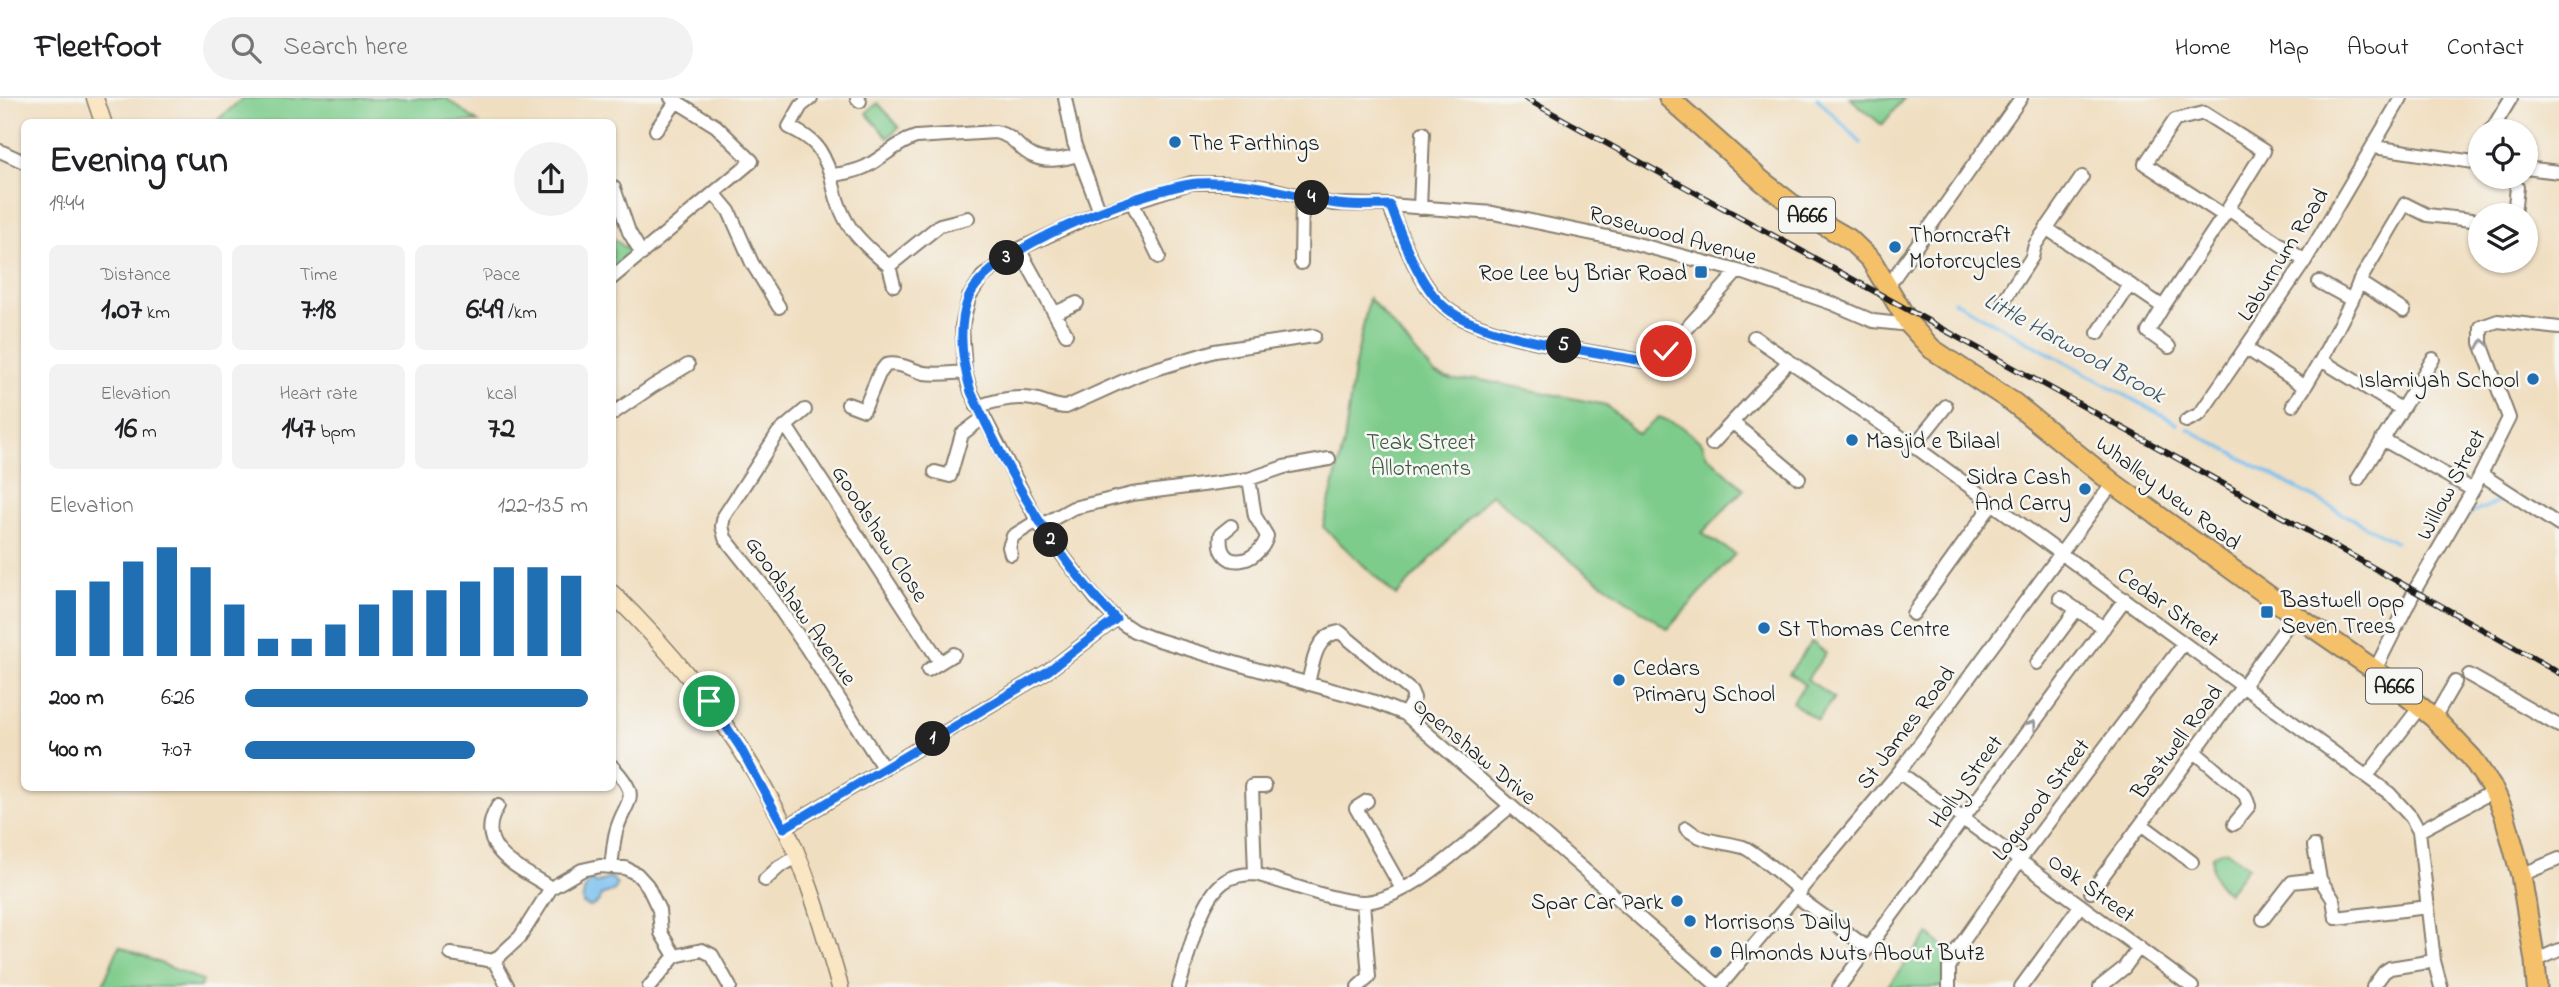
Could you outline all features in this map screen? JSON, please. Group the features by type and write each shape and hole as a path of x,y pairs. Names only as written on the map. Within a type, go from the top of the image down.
{"highway":[{"name":"Whalley New Road","path":"1670,98 1772,189 1802,212 1849,239 1871,260 1910,325 1932,349 2014,403 2113,483 2375,670 2426,713 2472,758 2494,790 2504,813 2521,875 2536,961 2537,987"}],"main road":[{"path":"95,98 102,119"},
{"path":"616,597 673,655 740,747 797,857 823,926 840,987"}],"street":[{"path":"811,98 801,106 789,127 809,138 824,154 840,212 850,230 864,246 889,266 894,285"},
{"path":"1065,98 1078,155 1100,212"},
{"path":"1888,286 2021,98"},
{"name":"Laburnum Road","path":"2186,421 2200,414 2247,349 2305,261 2401,98"},
{"path":"2498,119 2511,98"},
{"path":"616,275 752,161 716,126 674,100 656,130"},
{"path":"2169,347 2148,332 2226,212 2264,151 2204,113 2175,120 2145,164 2226,212 2305,261"},
{"path":"831,175 865,167 904,141 916,137 995,132 1007,134 1031,156 1059,160 1078,155"},
{"path":"1420,208 1423,133"},
{"path":"2374,147 2468,158"},
{"path":"0,151 21,161"},
{"path":"2538,170 2559,172"},
{"path":"2004,300 2032,257 2035,245 2082,177"},
{"name":"Rosewood Avenue","path":"1019,250 1100,212 1191,183 1225,183 1264,187 1333,204 1390,205 1493,213 1622,240 1738,271 1874,321 1910,325"},
{"path":"616,194 629,232 642,254"},
{"path":"714,194 729,211 752,263 779,307"},
{"path":"1301,263 1302,196"},
{"path":"1132,202 1159,257"},
{"path":"2293,405 2321,360 2359,282 2405,204 2427,215 2468,220"},
{"path":"1390,205 1416,265 1446,308 1470,322 1509,335 1642,361 1653,360 1666,351 1738,271"},
{"path":"889,266 940,225 968,218"},
{"path":"2046,228 2163,307"},
{"path":"1019,250 1066,334"},
{"name":"Openshaw Drive","path":"1019,250 982,277 969,297 962,326 965,372 980,412 1039,523 1076,574 1116,619 1134,631 1152,638 1372,701 1405,715 1719,987"},
{"path":"2319,282 2352,300"},
{"path":"2359,282 2404,310"},
{"path":"2098,333 2130,285"},
{"path":"1055,313 1077,303"},
{"name":"Willow Street","path":"2375,670 2416,587 2473,490 2509,418 2481,343 2481,327 2498,321 2559,328"},
{"path":"935,472 950,476 962,434 980,412 1014,398 1035,399 1056,407 1066,407 1139,374 1215,351 1314,337"},
{"name":"Cedar Street","path":"1754,337 1914,446 2389,793 2411,817 2418,831 2434,961 2441,987"},
{"path":"2247,349 2305,387"},
{"path":"2358,479 2433,359"},
{"path":"2321,360 2401,409"},
{"path":"1712,444 1788,362"},
{"path":"848,404 864,410 879,374 886,365 894,363 935,374 965,372"},
{"path":"616,412 688,365"},
{"path":"1914,446 1946,406"},
{"name":"Goodshaw Avenue","path":"805,410 786,426 764,453 724,516 722,526 725,538 768,592 806,647 884,769"},
{"path":"1732,422 1799,478"},
{"name":"Goodshaw Close","path":"786,426 940,662"},
{"path":"2382,439 2473,490"},
{"path":"1011,554 1009,547 1013,536 1073,508 1132,494 1249,479 1284,467 1329,459"},
{"path":"2481,474 2559,525"},
{"path":"1231,526 1221,534 1220,542 1221,551 1227,558 1245,560 1265,545 1267,536 1255,516 1249,479"},
{"name":"St James Road","path":"1719,987 1899,772 2059,552 2113,483"},
{"path":"1913,614 1992,504"},
{"path":"2060,598 2104,628"},
{"name":"Holly Street","path":"1839,987 2125,599"},
{"path":"2037,663 2077,609"},
{"name":"Bastwell Road","path":"2091,892 2295,615"},
{"path":"784,828 1048,671 1116,619"},
{"path":"1308,684 1320,643 1331,633 1340,632 1411,691 1414,698 1405,715"},
{"name":"Logwood Street","path":"1949,987 1950,968 1957,950 2020,860 2183,644"},
{"path":"928,670 954,654"},
{"path":"2469,676 2559,726"},
{"path":"2367,775 2455,682"},
{"path":"2195,751 2245,795 2249,806 2234,824"},
{"path":"611,866 616,831 630,796 628,788 616,772"},
{"name":"Oak Street","path":"1899,772 2192,987"},
{"path":"1255,874 1252,786 1265,786"},
{"path":"2418,831 2494,790"},
{"path":"1367,801 1356,808 1402,889"},
{"path":"498,806 491,817 494,847 551,888"},
{"path":"1179,987 1210,897 1224,882 1241,874 1255,874 1346,900 1379,900 1426,876 1511,806"},
{"path":"2141,824 2192,862"},
{"path":"1686,828 1695,836 1746,848 1868,948"},
{"path":"2314,846 2320,879 2333,899 2336,918 2428,907"},
{"path":"765,880 779,867 797,857"},
{"path":"2521,875 2559,859"},
{"path":"494,961 520,937 551,888 582,870 611,866 637,874 648,886 659,910 661,933 675,956"},
{"path":"2263,919 2292,881 2320,879"},
{"path":"1359,987 1369,978 1363,902"},
{"path":"2021,987 2080,906"},
{"path":"2100,987 2124,968 2138,947"},
{"path":"649,987 675,956 702,950 712,955 730,987"},
{"path":"2536,961 2559,950"},
{"path":"451,954 494,961"},
{"path":"494,961 508,987"},
{"path":"2373,987 2390,968 2434,961"}],"green space":[{"path":"243,98 446,98 474,119 218,119"},
{"path":"1850,98 1904,98 1882,125"},
{"path":"878,103 899,127 888,138 866,113"},
{"path":"616,240 632,253 616,265"},
{"name":"Teak Street Allotments","path":"1369,298 1434,373 1460,381 1476,379 1606,405 1638,434 1659,417 1681,426 1702,443 1706,454 1744,489 1702,533 1735,554 1668,629 1575,564 1491,494 1396,596 1323,527 1344,443 1354,370"},
{"path":"1812,642 1826,653 1807,679 1834,698 1817,720 1792,702 1805,685 1789,673"},
{"path":"2227,851 2248,867 2228,893 2216,881 2212,868 2212,856"},
{"path":"1929,934 1948,951 1943,987 1887,987"},
{"path":"119,946 203,981 200,987 102,987"}],"water":[{"path":"611,877 617,884 615,890 601,895 599,901 590,907 583,904 584,891 592,879 596,884"}],"waterway":[{"name":"Little Harwood Brook","path":"1817,98 1861,143"},
{"name":"Little Harwood Brook","path":"1954,301 2178,424"},
{"name":"Little Harwood Brook","path":"2188,429 2395,542"},
{"name":"Little Harwood Brook","path":"2463,517 2502,500"}],"railway":[{"path":"1525,98 2559,673"}],"place":[{"name":"The Farthings","path":"1175,142"},
{"name":"Thorncraft Motorcycles","path":"1895,247"},
{"name":"Roe Lee by Briar Road","path":"1701,272"},
{"name":"Islamiyah School","path":"2533,379"},
{"name":"Masjid e Bilaal","path":"1852,440"},
{"name":"Sidra Cash And Carry","path":"2085,489"},
{"name":"Bastwell opp Seven Trees","path":"2267,612"},
{"name":"St Thomas Centre","path":"1764,628"},
{"name":"Cedars Primary School","path":"1619,680"},
{"name":"Spar Car Park","path":"1677,901"},
{"name":"Morrisons Daily","path":"1690,921"},
{"name":"Almonds Nuts About Butz","path":"1716,952"}],"route":[{"path":"709,701 740,747 784,828 1048,671 1116,619 1096,599 1037,521 971,392 961,348 962,326 969,297 982,277 1019,250 1100,212 1191,183 1264,187 1333,204 1390,205 1406,245 1428,286 1446,308 1470,322 1509,335 1642,361 1653,360 1666,351"}]}
